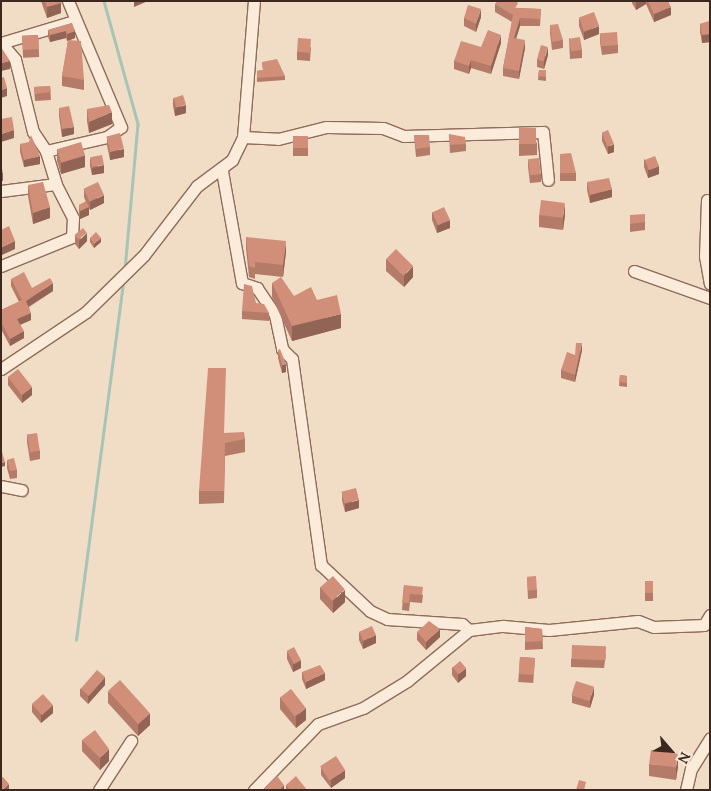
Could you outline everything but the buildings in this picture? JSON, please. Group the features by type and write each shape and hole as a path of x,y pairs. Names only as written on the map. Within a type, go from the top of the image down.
{"street":[{"path":"46,151 107,137 121,127 74,21 68,1"},
{"path":"1,369 86,312 144,255 197,186 222,171 243,137 254,1"},
{"path":"1,266 72,237 73,218 56,184 46,151 33,132 15,59 1,43 74,21"},
{"path":"243,137 278,139 326,127 383,128 404,136 543,132 548,180"},
{"path":"222,171 242,283 257,288 276,315 282,349 292,359 321,565 370,611 387,619 462,624 469,630"},
{"path":"1,191 56,184"},
{"path":"707,200 704,256 710,284"},
{"path":"634,271 710,298"},
{"path":"1,486 22,490"},
{"path":"254,790 318,724 363,708 407,681 469,630 503,626 549,630 638,621 654,626 708,624"},
{"path":"686,790 691,769 710,738"},
{"path":"99,790 131,742"}],"waterway":[{"path":"104,1 138,124 125,269"},
{"path":"76,640 123,282"}]}
